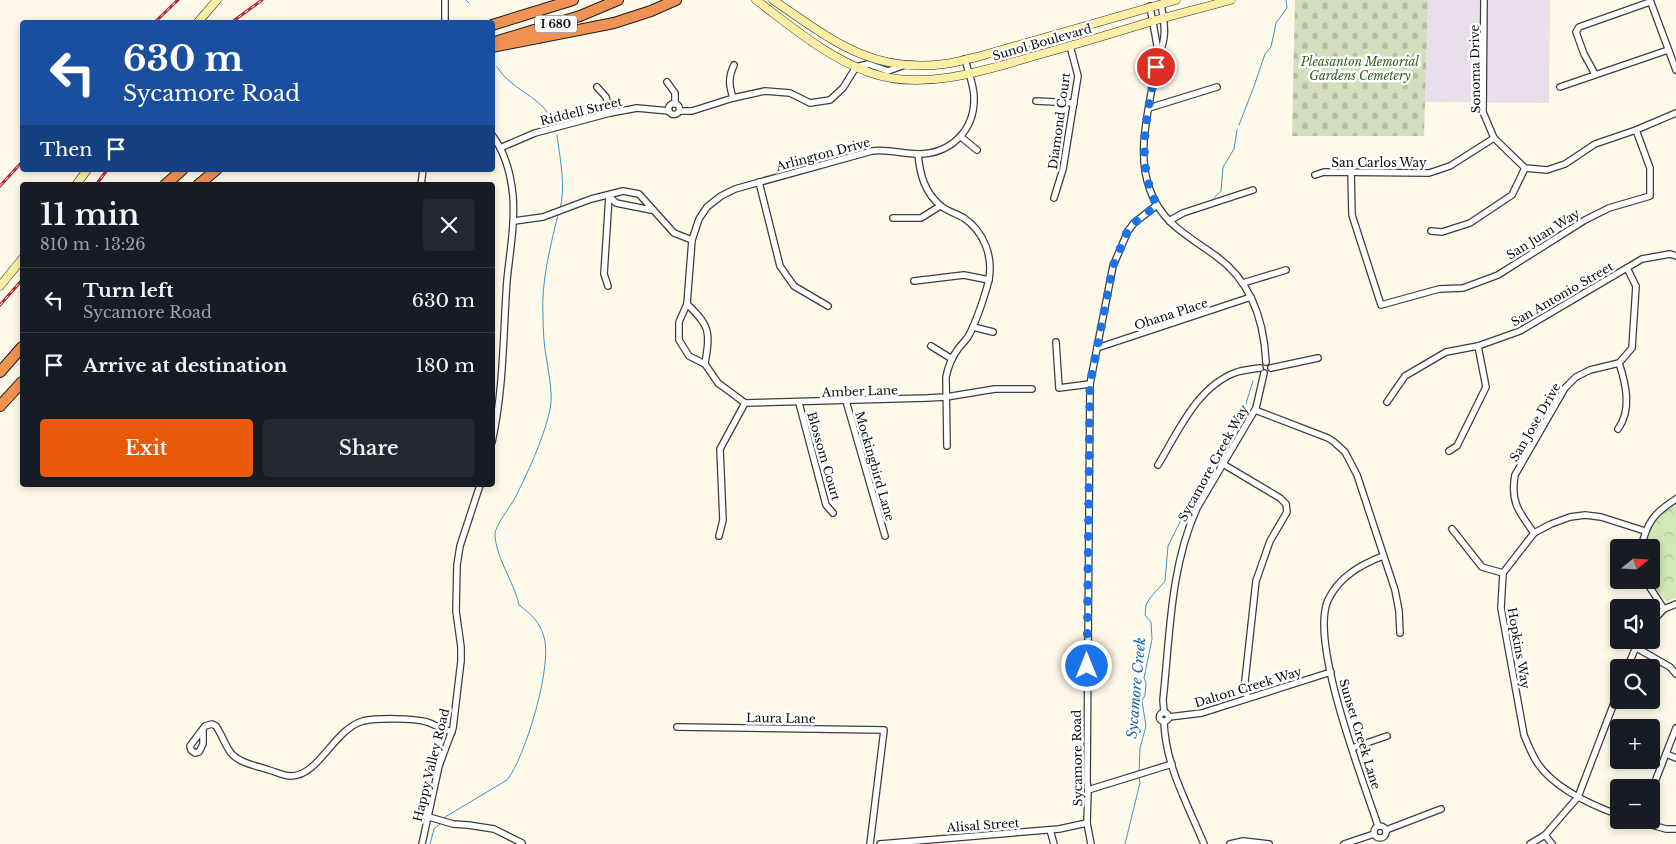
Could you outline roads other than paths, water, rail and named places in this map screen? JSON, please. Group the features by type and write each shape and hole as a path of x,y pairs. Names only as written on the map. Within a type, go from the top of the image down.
{"highway":[{"path":"547,9 566,0"},
{"name":"I 680","path":"495,24 574,0"},
{"name":"I 680","path":"495,41 580,16 618,0"},
{"path":"495,46 614,23 651,11 676,0"},
{"path":"168,182 180,172"},
{"path":"202,182 214,172"},
{"path":"0,372 20,348"},
{"path":"0,406 20,384"}],"main road":[{"path":"200,20 217,0"},
{"name":"Sunol Boulevard","path":"756,0 827,51 856,67 884,77 909,79 969,74 1231,0"},
{"name":"Sunol Boulevard","path":"773,0 846,48 884,62 905,66 946,64 966,60 1176,0"},
{"path":"0,286 20,261"}],"street":[{"path":"444,20 445,0"},
{"name":"Sonoma Drive","path":"1484,0 1483,112 1494,138 1525,168"},
{"path":"1595,74 1584,54 1576,32 1579,27 1650,1 1676,70"},
{"path":"1158,55 1166,28 1161,4"},
{"path":"1150,6 1158,55 1144,143 1145,174 1150,192 1157,205 1180,232 1217,257 1243,283 1261,321 1265,340 1266,362 1270,364 1271,368"},
{"name":"Diamond Court","path":"1054,198 1063,169 1078,76 1070,46"},
{"path":"1560,87 1668,50"},
{"name":"Arlington Drive","path":"692,240 699,219 707,207 734,189 872,151 890,150 918,154 935,152 946,148 960,137 968,126 972,114 974,98 966,60"},
{"name":"Sunol Boulevard","path":"856,67 868,64 888,71 905,66"},
{"path":"732,98 728,83 729,74 734,65"},
{"path":"675,104 670,106 669,111 674,115 732,98 765,91 790,93 810,103 830,100 843,88 856,67"},
{"path":"667,82 675,93 675,104"},
{"path":"597,87 606,97 610,113"},
{"path":"1149,108 1217,87"},
{"path":"1036,101 1074,103"},
{"path":"675,104 680,107 680,112"},
{"name":"Riddell Street","path":"500,148 535,133 610,113 637,108 669,111"},
{"path":"1431,231 1442,232 1470,224 1512,195 1525,168 1547,170 1565,164 1595,144 1636,130 1676,113"},
{"name":"San Juan Way","path":"1350,172 1352,215 1381,305 1439,289 1463,288 1498,274 1593,216 1609,208 1650,196 1650,168 1636,130"},
{"path":"960,137 976,150"},
{"name":"San Carlos Way","path":"1315,175 1324,172 1429,173 1450,166 1494,138"},
{"path":"495,140 500,148 510,177 514,220 507,279 499,413 495,430"},
{"path":"918,154 924,185 940,206 972,224 981,236 990,261 989,280 973,327 952,359 946,377 947,446"},
{"path":"759,182 780,266 794,286 828,306"},
{"path":"1169,221 1183,214 1253,190"},
{"path":"514,220 531,220 553,214 591,199 623,191 640,194 651,210 674,233 692,240 687,304 679,322 680,340 689,356 705,364 718,383 744,403 720,449 724,520 719,536"},
{"path":"609,196 616,203 651,210"},
{"path":"608,286 604,274 609,196"},
{"name":"Sycamore Road","path":"1091,844 1087,823 1086,704 1090,384 1113,266 1128,230 1157,205"},
{"path":"893,218 921,218 940,206"},
{"name":"San Antonio Street","path":"1387,402 1405,376 1446,352 1478,346 1520,331 1642,259 1670,254 1676,256"},
{"path":"1618,429 1624,421 1626,399 1626,383 1619,364 1632,348 1636,286 1627,268"},
{"path":"1243,283 1286,270"},
{"path":"914,281 964,275 989,280"},
{"name":"Ohana Place","path":"1097,348 1251,298"},
{"path":"687,304 700,316 708,332 705,364"},
{"path":"973,327 993,332"},
{"path":"1056,342 1059,388 1090,384"},
{"path":"931,346 952,359"},
{"path":"1449,451 1457,446 1486,387 1478,346"},
{"path":"1158,465 1196,404 1211,388 1237,372 1262,370 1268,372 1271,368 1318,358"},
{"path":"1262,370 1261,364 1266,362"},
{"name":"San Jose Drive","path":"1534,532 1517,508 1513,485 1516,475 1564,388 1576,377 1590,370 1619,364"},
{"name":"Sycamore Creek Way","path":"1166,719 1168,714 1164,712 1163,700 1175,587 1181,550 1197,508 1255,410 1261,394 1262,370"},
{"name":"Amber Lane","path":"744,403 799,403 946,397 995,389 1032,389"},
{"name":"Mockingbird Lane","path":"846,401 885,536"},
{"name":"Blossom Court","path":"799,403 826,505 833,513"},
{"path":"1255,410 1328,438 1345,452 1356,475 1398,601 1400,633"},
{"path":"1223,464 1280,498 1284,501 1287,508 1270,541 1256,581 1245,681 1247,698"},
{"name":"Happy Valley Road","path":"422,844 439,766 452,732 456,709 461,661 456,611 457,565 462,540 479,487"},
{"path":"1643,539 1651,519 1663,507 1676,499"},
{"path":"1452,529 1482,567 1503,573 1534,532 1570,517 1585,515 1613,520 1645,531"},
{"name":"Sunset Creek Lane","path":"1378,826 1340,711 1324,639 1325,610 1328,600 1347,575 1364,564 1383,556"},
{"name":"Hopkins Way","path":"1503,573 1501,608 1524,735 1530,750 1547,775 1578,796 1610,812"},
{"path":"1651,589 1664,609"},
{"path":"1660,613 1664,609 1676,604"},
{"path":"1638,649 1670,667 1676,674"},
{"name":"Dalton Creek Way","path":"1166,719 1202,713 1331,672"},
{"path":"1530,844 1545,835 1578,796 1612,709"},
{"path":"1166,719 1165,737 1172,764 1204,844"},
{"path":"203,730 208,724 214,724 232,754 237,758 250,764 290,776 300,774 310,768 345,730 363,721 414,720 428,722 438,728 452,732"},
{"name":"Laura Lane","path":"677,727 884,730 870,844"},
{"path":"1656,779 1676,728"},
{"path":"1352,748 1387,736"},
{"path":"1666,754 1676,758"},
{"path":"1088,790 1172,764"},
{"path":"1386,830 1441,809"},
{"path":"429,817 449,823 494,829 522,843"},
{"name":"Alisal Street","path":"880,844 1050,830 1074,827 1087,823"},
{"path":"1374,834 1374,830 1378,826 1382,826 1386,830"},
{"path":"1660,827 1676,829"},
{"path":"1050,830 1054,844"},
{"path":"1374,834 1382,841 1386,830"},
{"path":"1344,844 1374,834"},
{"path":"1545,835 1552,844"},
{"path":"1230,844 1243,841 1269,844"}],"waterway":[{"path":"466,0 469,3"},
{"name":"Sycamore Creek","path":"1239,125 1265,54 1271,47 1276,23 1287,8 1286,0"},
{"path":"497,67 509,81 538,103 550,116"},
{"name":"Sycamore Creek","path":"1214,198 1221,191 1223,167 1234,149 1237,130"},
{"path":"557,135 562,182 560,209"},
{"path":"443,820 507,780 522,752 529,732 536,711 545,668 546,650 544,637 534,619 519,605 501,560 495,534 497,526 515,498 530,467 543,435 550,407 551,387 544,339 543,291 558,215"},
{"name":"Sycamore Creek","path":"1139,773 1140,748 1146,726 1142,701 1145,695 1146,683 1144,678 1152,639 1151,622 1145,615 1146,605 1165,581 1168,546 1199,484 1220,450 1225,446 1243,413 1253,381"},
{"name":"Sycamore Creek","path":"1125,844 1140,783 1139,777"},
{"path":"430,844 434,829 441,823"}],"railway":[{"path":"157,20 178,0"},
{"path":"235,20 262,0"},
{"path":"0,186 20,164"},
{"path":"98,182 106,172"},
{"path":"0,305 20,282"}],"park label":[{"name":"Pleasanton Memorial Gardens Cemetery","path":"1360,68"}]}
